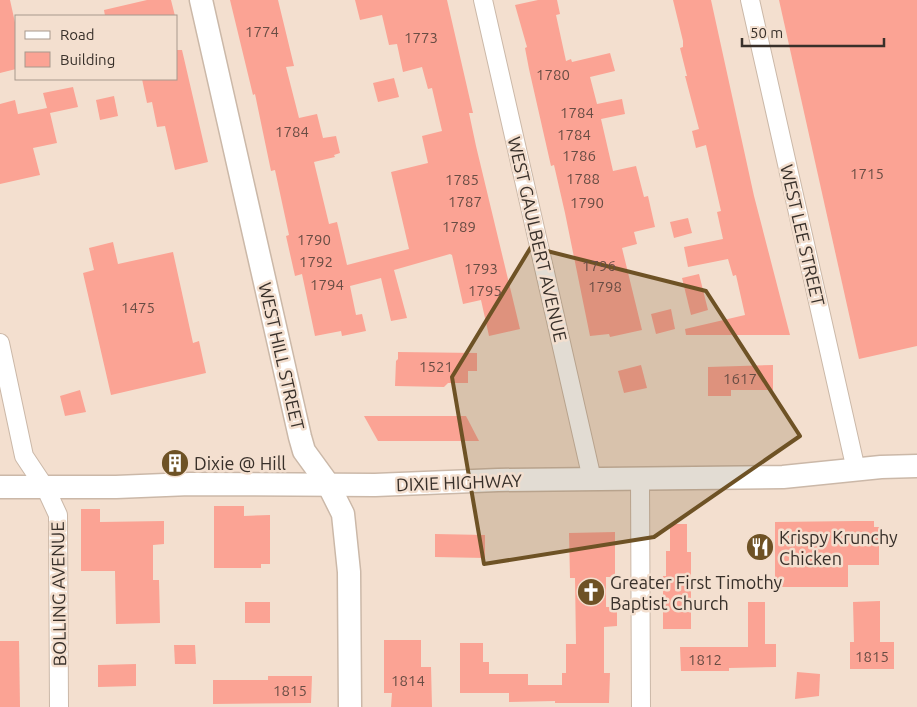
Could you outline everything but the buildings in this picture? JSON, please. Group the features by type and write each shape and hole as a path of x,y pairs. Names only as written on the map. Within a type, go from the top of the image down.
{"street":[{"name":"WEST HILL STREET","path":"201,0 304,451 328,484 343,514 348,544 350,707"},
{"name":"WEST GAULBERT AVENUE","path":"483,0 592,479"},
{"name":"WEST LEE STREET","path":"750,0 856,470"},
{"name":"BOLLING AVENUE","path":"0,343 24,456 46,488 58,515 59,707"},
{"name":"DIXIE HIGHWAY","path":"0,487 46,488 190,484 328,484 783,477 917,466"},
{"path":"640,478 641,707"}],"highlighted area":[{"path":"531,247 706,291 800,436 654,537 484,564 452,377"}],"place":[{"name":"Dixie @ Hill","path":"175,463"},
{"name":"Krispy Krunchy Chicken","path":"760,547"},
{"name":"Greater First Timothy Baptist Church","path":"591,592"}]}
